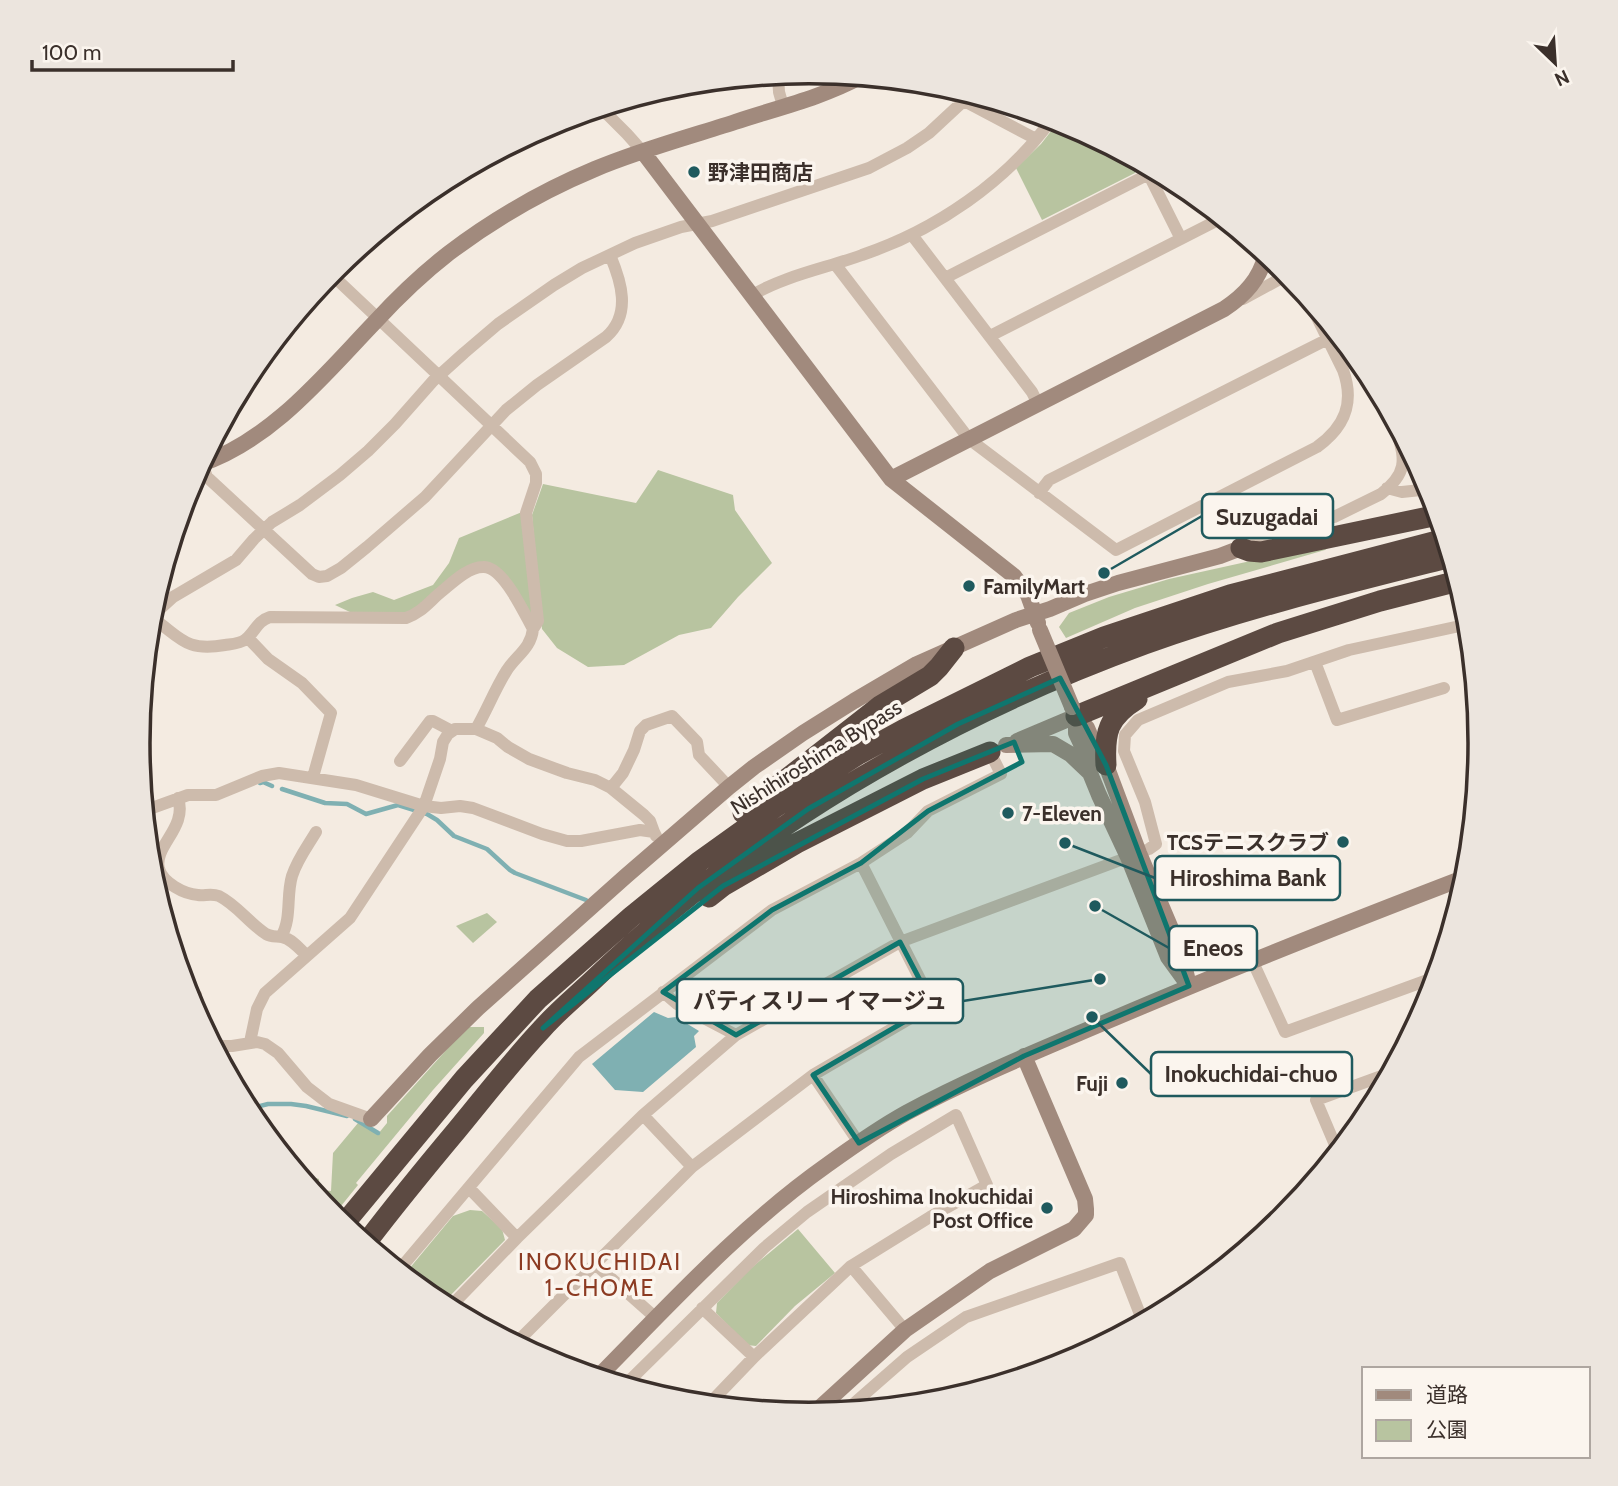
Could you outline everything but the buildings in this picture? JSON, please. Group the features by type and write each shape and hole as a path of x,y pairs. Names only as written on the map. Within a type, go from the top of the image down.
{"highway":[{"path":"1241,548 1261,552 1428,518"},
{"name":"Nishihiroshima Bypass","path":"350,1216 464,1079 538,999 631,916 700,861 774,808 848,761 903,730 1030,667 1104,637 1230,595 1436,541"},
{"name":"Nishihiroshima Bypass","path":"372,1236 543,1028 629,945 744,853 808,809 958,724 1041,685 1145,644 1296,597 1442,560"},
{"path":"1074,711 1175,676 1278,633 1380,601 1448,583"},
{"path":"631,916 708,841 880,706 930,676 954,648"},
{"path":"1098,769 1106,734 1115,716 1175,676"},
{"path":"543,1028 723,886 797,842 912,785 998,748"}],"street":[{"path":"779,85 783,107"},
{"path":"216,456 244,442 293,406 320,382 404,292 465,241 499,218 596,168 844,85"},
{"path":"165,604 236,560 272,522 326,486 368,451 438,376 526,303 582,268 635,243 724,217 869,168 929,133 963,102"},
{"path":"983,107 1036,139"},
{"path":"608,115 643,152 891,479 1014,576 1024,589 1074,711 1087,728 1099,756 1098,769 1134,855 1168,957 1189,986"},
{"path":"751,296 771,285 875,251 940,219 1001,174 1045,128"},
{"path":"945,278 1140,173"},
{"path":"1153,181 1181,239"},
{"path":"990,336 1213,223"},
{"path":"912,234 1032,392 1038,404"},
{"path":"207,476 312,574 327,576 341,568 425,497 490,425 537,385 614,329 622,295 610,255"},
{"path":"835,264 969,439 1039,494 1116,551 1317,447 1332,436 1340,426 1348,404 1347,381 1328,338 1049,480 1039,494"},
{"path":"1224,309 1250,288 1263,266"},
{"path":"891,479 1278,280"},
{"path":"339,282 530,462 536,474 537,483 526,513 538,621 529,644 507,671 476,729"},
{"path":"224,1046 257,1042 272,1047 301,1081 329,1104 371,1119 472,1013 659,838 837,711 909,668 1016,620 1102,588 1220,556 1268,534 1334,517 1381,494 1393,484 1400,472 1403,458"},
{"path":"1387,488 1402,492 1418,490"},
{"path":"161,624 178,639 199,648 242,642 258,623 270,617 406,618 420,612 466,573 483,567 493,569 502,578 533,629"},
{"path":"457,1300 643,1115 736,1035 900,942 1157,844 1145,802 1124,751 1125,735 1138,720 1228,682 1287,671 1349,650 1457,626"},
{"path":"248,638 268,659 302,683 331,713 313,777"},
{"path":"1315,662 1337,720 1444,688"},
{"path":"998,748 1074,711"},
{"path":"611,788 623,773 640,731 646,725 672,716 697,742 699,755 729,787"},
{"path":"400,761 430,721 452,731"},
{"path":"250,1042 261,998 350,918 421,810 440,759 445,737 452,731 460,728 476,729 497,738 529,759 595,780 611,788 650,821 659,838"},
{"path":"998,748 1053,744 1098,769"},
{"path":"405,1263 579,1057 772,910 861,863 907,833 928,811 1001,774 998,748"},
{"path":"153,807 188,795 216,795 252,779 279,773 356,785 421,810 460,806 473,808 566,841 581,841 640,830 659,838"},
{"path":"160,856 180,816 178,798"},
{"path":"281,937 286,929 291,879 299,857 316,832"},
{"path":"522,1336 692,1167 813,1075 933,1005 861,863"},
{"path":"164,878 190,894 216,895 223,898 268,935 293,943 307,956"},
{"path":"605,1370 764,1213 825,1166 906,1114 1024,1056 1189,986 1453,882"},
{"path":"1252,960 1285,1032 1423,982"},
{"path":"663,992 677,1004 736,1035"},
{"path":"827,1402 905,1330 990,1271 1074,1228 1086,1215 1084,1199 1024,1056"},
{"path":"813,1075 859,1143"},
{"path":"1334,1142 1316,1100 1376,1078"},
{"path":"643,1115 692,1167"},
{"path":"632,1378 764,1248 807,1212 891,1154 956,1115 987,1185 851,1266 718,1395"},
{"path":"469,1188 517,1238"},
{"path":"857,1400 907,1357 966,1317 1120,1263 1140,1313"},
{"path":"595,1264 656,1318"},
{"path":"851,1266 905,1330"},
{"path":"702,1308 754,1357"}],"highlighted area":[{"path":"1060,678 1106,765 1189,986 1024,1056 859,1143 813,1075 933,1005 900,942 736,1035 663,992 772,910 861,863 928,811 1022,762 1014,742 923,779 723,886 543,1028 698,888 808,809 958,724"}],"green space":[{"path":"1052,130 1136,170 1042,220 1016,168"},
{"path":"658,470 733,495 735,510 772,563 711,628 679,635 624,665 588,667 557,648 542,629 532,515 543,484 636,503"},
{"path":"522,512 535,622 483,563 418,610 398,615 352,613 335,605 373,592 394,600 433,585 449,563 459,538"},
{"path":"1337,542 1325,550 1135,608 1066,638 1059,627 1069,613 1109,597 1169,579"},
{"path":"487,913 497,922 473,943 456,926"},
{"path":"467,1027 484,1027 484,1033 356,1183 358,1185 341,1206 326,1190 331,1191 333,1153 358,1123 378,1134 387,1123 387,1116"},
{"path":"470,1210 482,1211 502,1229 505,1240 450,1296 410,1268 453,1216"},
{"path":"798,1229 835,1273 795,1306 756,1346 747,1345 716,1313 717,1303 750,1269"}],"water":[{"path":"654,1012 668,1018 676,1017 699,1031 694,1036 696,1047 643,1092 615,1090 592,1064"}],"waterway":[{"path":"260,783 272,786"},
{"path":"282,789 325,803 347,804 366,814 398,805 427,814 454,836 487,849 515,873 586,900"},
{"path":"259,1106 291,1104 347,1116"},
{"path":"355,1119 378,1133"}],"place":[{"name":"野津田商店","path":"694,172"},
{"name":"Suzugadai","path":"1104,573"},
{"name":"FamilyMart","path":"969,586"},
{"name":"7-Eleven","path":"1008,813"},
{"name":"TCSテニスクラブ","path":"1343,842"},
{"name":"Hiroshima Bank","path":"1065,843"},
{"name":"Eneos","path":"1095,906"},
{"name":"パティスリー イマージュ","path":"1100,979"},
{"name":"Inokuchidai-chuo","path":"1092,1017"},
{"name":"Fuji","path":"1122,1083"},
{"name":"Hiroshima Inokuchidai Post Office","path":"1047,1208"}],"district":[{"name":"INOKUCHIDAI 1-CHOME","path":"600,1275"}]}
